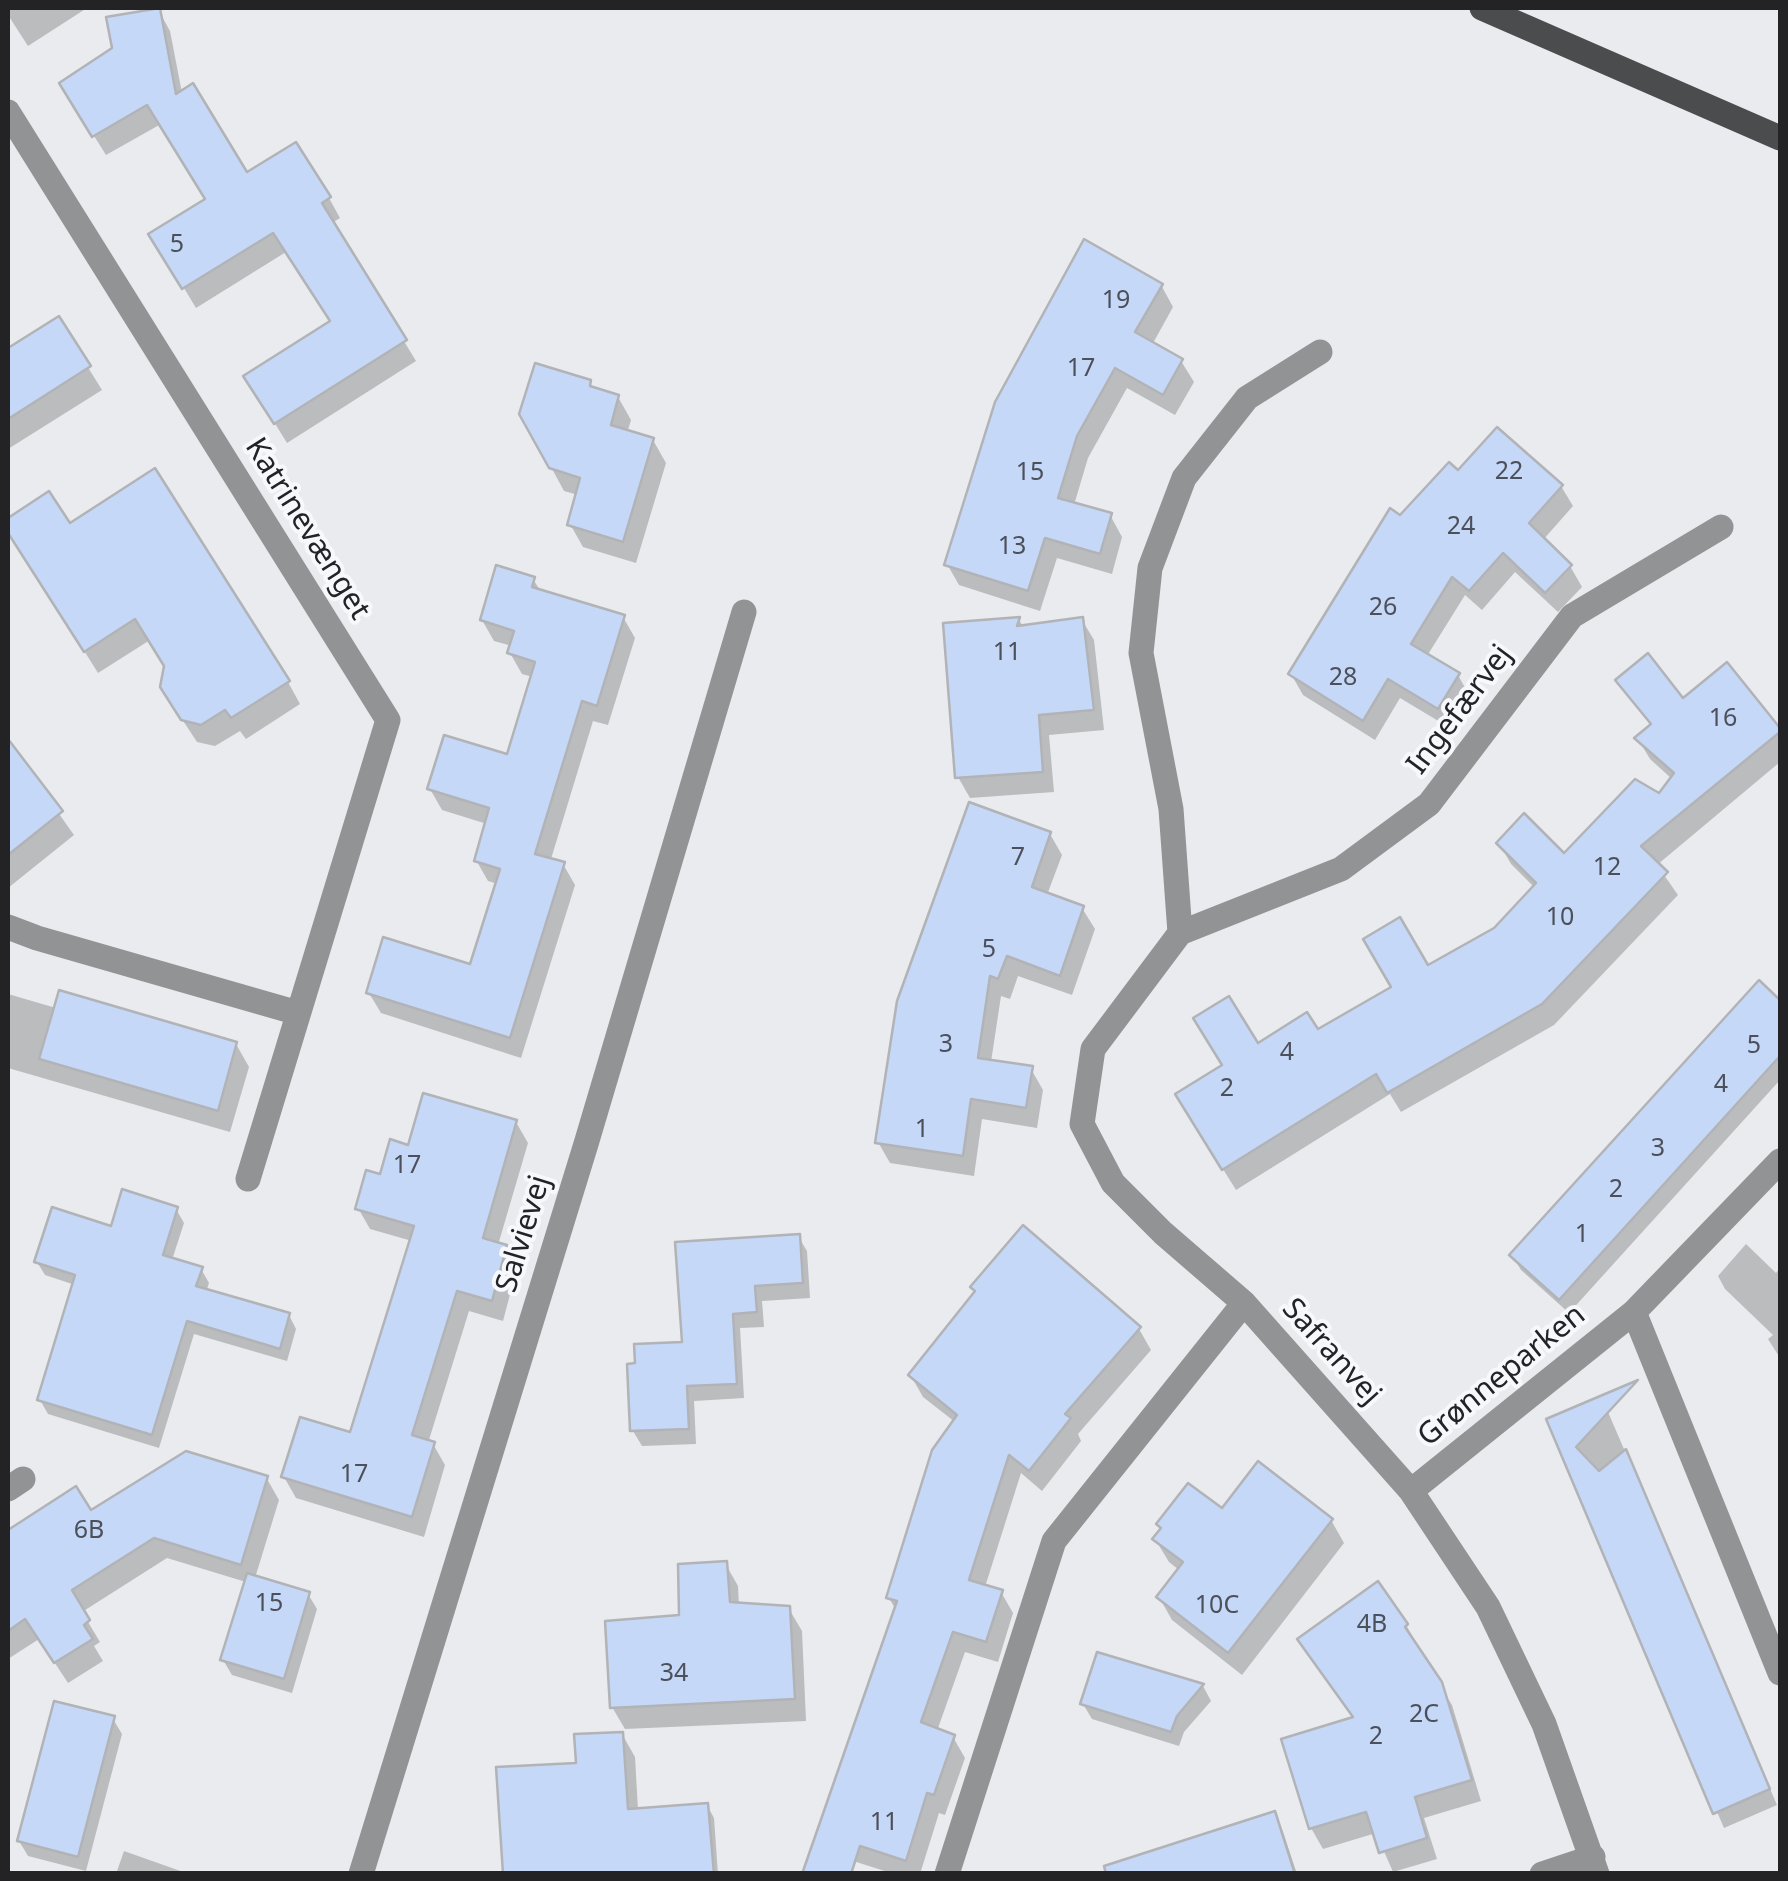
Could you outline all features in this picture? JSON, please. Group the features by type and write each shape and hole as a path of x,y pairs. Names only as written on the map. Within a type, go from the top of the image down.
{"main road":[{"path":"1482,8 1780,138"}],"street":[{"name":"Katrinevænget","path":"8,112 388,720 248,1179"},
{"path":"1244,1303 1164,1234 1113,1183 1082,1124 1093,1050 1180,932 1170,809 1141,653 1150,568 1184,478 1205,451 1247,398 1320,352"},
{"name":"Ingefærvej","path":"1180,932 1341,869 1430,804 1572,616 1720,528"},
{"name":"Salvievej","path":"361,1874 586,1144 744,612"},
{"path":"8,926 36,938 298,1013"},
{"name":"Grønneparken","path":"1411,1491 1634,1312 1780,1161"},
{"name":"Safranvej","path":"947,1874 1054,1540 1244,1303 1411,1491 1488,1607 1544,1724 1595,1865 1542,1874"},
{"name":"Grønneparken","path":"1634,1312 1780,1673"}],"building":[{"path":"160,8 176,94 193,83 247,172 296,142 331,197 322,203 407,340 274,424 243,376 330,321 273,233 182,289 148,234 205,199 147,105 92,137 59,83 112,48 106,17"},
{"path":"1084,239 1163,284 1135,332 1183,359 1163,395 1115,368 1077,436 1058,498 1112,513 1100,554 1045,538 1028,591 944,565 995,402"},
{"path":"59,316 91,366 8,419 8,348"},
{"path":"535,363 591,380 590,386 619,395 611,425 654,438 623,542 567,525 580,478 549,468 519,414"},
{"path":"1497,427 1563,485 1529,523 1572,565 1545,593 1503,553 1469,591 1452,577 1411,644 1460,673 1438,709 1388,679 1363,721 1288,674 1390,508 1400,515 1449,462 1458,470"},
{"path":"155,468 290,681 231,718 225,710 201,725 181,720 160,687 164,666 135,619 84,652 8,533 8,518 49,491 70,523"},
{"path":"496,565 535,577 532,587 625,615 597,706 582,701 535,854 565,862 510,1038 366,993 383,937 470,964 500,869 474,861 489,808 427,789 444,735 507,754 535,662 507,653 514,631 480,620"},
{"path":"1020,617 1017,626 1083,617 1094,710 1039,715 1043,772 955,778 943,623"},
{"path":"1648,653 1683,698 1727,662 1780,728 1780,732 1641,846 1668,872 1542,1004 1387,1093 1376,1074 1222,1170 1175,1094 1222,1065 1193,1018 1229,996 1258,1043 1307,1012 1318,1029 1391,987 1363,939 1400,917 1428,965 1494,928 1536,883 1496,843 1524,813 1564,853 1635,779 1659,793 1674,773 1634,738 1651,724 1615,680"},
{"path":"8,739 63,811 8,855"},
{"path":"969,802 1051,832 1032,887 1084,906 1060,976 1007,956 998,979 990,976 978,1058 1033,1066 1026,1108 971,1099 963,1156 875,1143 897,1001"},
{"path":"1759,980 1780,1000 1780,1056 1559,1300 1509,1255"},
{"path":"59,990 237,1042 218,1111 39,1059"},
{"path":"423,1093 517,1120 483,1238 507,1245 492,1301 457,1291 412,1435 435,1442 412,1517 281,1477 300,1417 350,1432 414,1226 355,1209 366,1170 380,1174 390,1139 408,1145"},
{"path":"122,1189 178,1207 163,1255 203,1267 196,1286 290,1313 280,1349 187,1321 152,1435 37,1400 75,1275 34,1262 52,1207 111,1226"},
{"path":"1023,1225 1141,1327 1065,1414 1071,1418 1029,1471 1009,1455 969,1580 1003,1590 986,1642 953,1632 921,1722 955,1735 934,1795 927,1793 906,1861 860,1846 851,1874 802,1874 897,1601 886,1598 932,1450 957,1415 908,1375 975,1291 970,1287"},
{"path":"800,1234 803,1283 755,1286 757,1312 733,1314 737,1384 687,1386 689,1429 630,1431 627,1364 635,1363 634,1344 682,1342 675,1242"},
{"path":"1638,1380 1576,1447 1599,1471 1626,1449 1770,1789 1713,1814 1546,1419"},
{"path":"186,1451 268,1476 241,1565 154,1538 72,1590 90,1620 84,1625 93,1639 54,1663 25,1619 8,1631 8,1530 76,1486 91,1510"},
{"path":"1258,1461 1333,1519 1228,1653 1156,1597 1183,1562 1152,1539 1161,1528 1156,1524 1188,1483 1222,1508"},
{"path":"727,1561 730,1602 790,1606 795,1699 610,1708 605,1621 679,1615 678,1564"},
{"path":"247,1573 310,1592 284,1679 220,1660"},
{"path":"1378,1581 1442,1682 1472,1780 1415,1797 1427,1838 1379,1853 1366,1812 1309,1829 1281,1739 1353,1717 1297,1639"},
{"path":"1097,1652 1204,1684 1177,1716 1171,1732 1080,1704"},
{"path":"54,1701 115,1716 78,1857 17,1841"},
{"path":"623,1732 628,1809 708,1803 714,1874 503,1874 496,1767 576,1763 574,1734"},
{"path":"1275,1811 1295,1874 1106,1874 1104,1866"}]}
